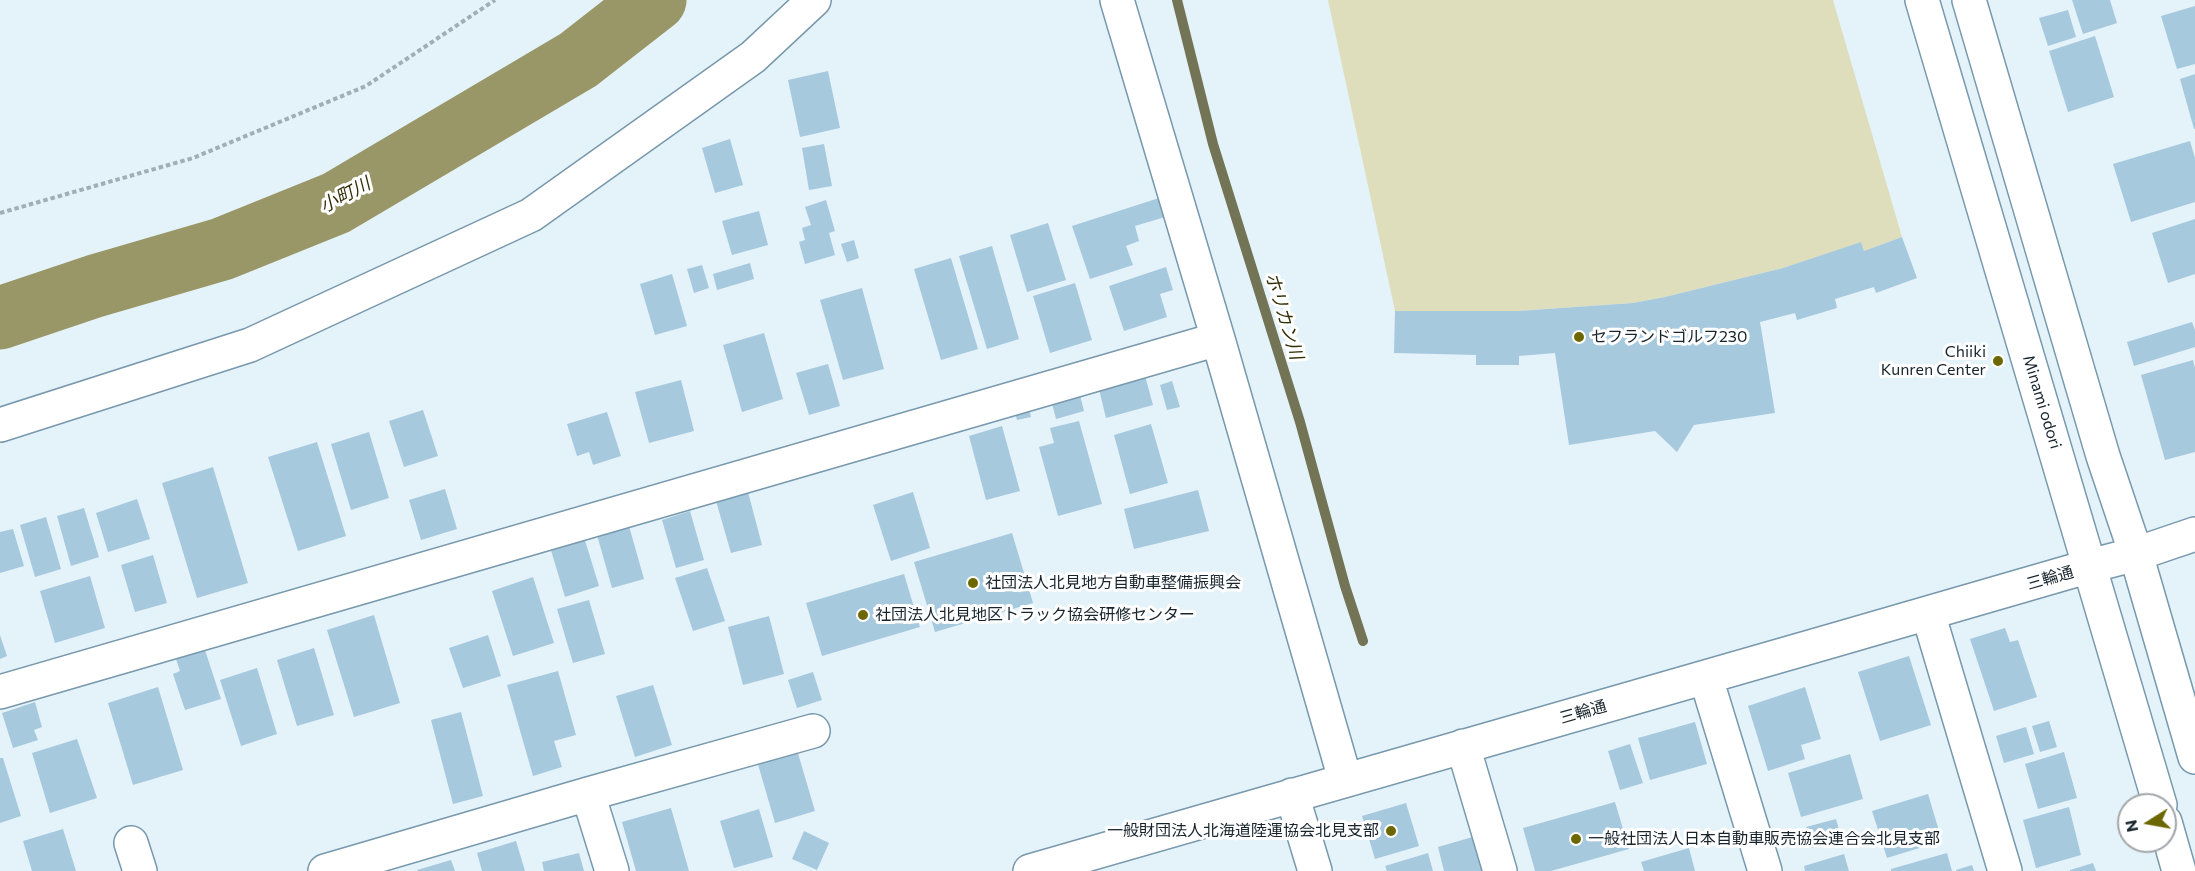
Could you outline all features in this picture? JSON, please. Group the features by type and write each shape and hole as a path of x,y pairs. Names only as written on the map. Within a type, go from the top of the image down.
{"street":[{"path":"0,425 250,345 531,215 753,57 814,0"},
{"path":"1117,0 1345,779"},
{"name":"Minami odori","path":"1922,0 2156,793"},
{"path":"1969,0 2195,757"},
{"path":"0,692 1218,339"},
{"name":"三輪通","path":"1030,871 1113,860 1292,795 1345,779 1706,678 2136,554 2195,534"},
{"path":"1928,613 2005,871"},
{"path":"1706,678 1765,871"},
{"path":"325,871 813,731"},
{"path":"1463,746 1500,871"},
{"path":"588,794 612,871"},
{"path":"1292,795 1315,871"},
{"path":"2174,853 2179,871"}],"path":[{"path":"0,213 193,158 366,86 495,0"}],"green space":[{"path":"1328,0 1833,0 1902,237 1864,251 1861,243 1783,268 1633,303 1518,311 1395,311"}],"building":[{"path":"2072,0 2110,0 2117,23 2083,34"},
{"path":"2195,6 2195,64 2177,69 2161,16"},
{"path":"2068,10 2076,37 2048,46 2039,18"},
{"path":"2095,36 2114,97 2068,112 2049,51"},
{"path":"828,71 840,128 800,137 788,80"},
{"path":"2195,74 2195,129 2194,129 2180,79"},
{"path":"730,139 743,185 715,193 702,148"},
{"path":"2190,141 2195,158 2195,202 2131,222 2113,164"},
{"path":"824,144 832,186 809,190 802,148"},
{"path":"1159,198 1165,217 1135,226 1139,241 1126,246 1133,265 1090,279 1072,226"},
{"path":"826,200 835,231 829,233 835,255 805,264 799,242 805,240 802,228 811,225 805,207"},
{"path":"759,211 768,245 732,255 722,221"},
{"path":"2195,219 2195,274 2168,283 2152,233"},
{"path":"1048,223 1066,280 1027,292 1010,235"},
{"name":"セフランドゴルフ230","path":"1902,237 1917,278 1876,293 1874,287 1835,299 1837,308 1797,320 1795,313 1760,322 1775,413 1694,425 1677,452 1655,431 1569,445 1555,353 1519,356 1519,365 1476,365 1476,355 1394,353 1395,311 1518,311 1633,303 1783,268 1861,242 1864,251"},
{"path":"854,240 859,258 847,262 841,244"},
{"path":"992,246 1019,339 987,349 959,256"},
{"path":"951,258 978,349 941,360 914,269"},
{"path":"750,263 754,279 717,290 713,274"},
{"path":"702,265 709,288 694,293 687,269"},
{"path":"1166,267 1173,290 1160,294 1167,317 1124,331 1109,286"},
{"path":"672,274 687,326 655,335 640,284"},
{"path":"1075,283 1092,340 1050,353 1033,296"},
{"path":"862,288 884,369 843,380 820,300"},
{"path":"2192,322 2195,330 2195,347 2134,366 2127,342"},
{"path":"764,333 783,399 742,412 723,345"},
{"path":"2193,360 2195,368 2195,452 2165,460 2141,375"},
{"path":"828,364 840,406 809,415 796,373"},
{"path":"1144,372 1153,405 1106,418 1098,385"},
{"path":"681,380 694,431 649,443 635,392"},
{"path":"1076,380 1084,411 1056,419 1048,388"},
{"path":"1172,381 1180,407 1167,410 1160,385"},
{"path":"1024,389 1031,417 1017,420 1009,393"},
{"path":"423,410 438,456 404,467 389,421"},
{"path":"607,412 621,456 593,465 589,452 577,456 567,424"},
{"path":"1079,421 1102,504 1058,516 1039,447 1054,443 1050,428"},
{"path":"1151,424 1168,483 1130,494 1114,435"},
{"path":"1002,426 1020,491 986,500 969,436"},
{"path":"369,432 389,498 351,510 331,444"},
{"path":"317,442 346,536 298,551 268,457"},
{"path":"213,467 248,583 197,598 162,483"},
{"path":"445,489 457,529 421,540 409,500"},
{"path":"1198,490 1209,531 1134,549 1124,509"},
{"path":"748,492 762,545 731,553 716,501"},
{"path":"913,492 930,548 891,561 873,505"},
{"path":"137,499 150,539 108,552 96,513"},
{"path":"84,508 99,557 71,566 57,516"},
{"path":"690,511 704,560 676,568 662,520"},
{"path":"46,517 61,569 35,577 20,525"},
{"path":"629,526 644,579 612,588 597,535"},
{"path":"13,529 24,566 0,573 0,532"},
{"name":"社団法人北見地方自動車整備振興会","path":"1012,533 1033,603 935,632 914,562"},
{"path":"584,537 599,586 565,597 550,547"},
{"path":"153,555 167,603 135,612 121,565"},
{"path":"707,568 725,621 693,631 675,578"},
{"name":"社団法人北見地区トラック協会研修センター","path":"904,574 920,627 822,656 806,603"},
{"path":"90,576 105,628 55,643 40,591"},
{"path":"533,577 554,643 513,656 492,591"},
{"path":"589,600 605,654 573,663 557,609"},
{"path":"374,615 400,703 354,717 327,630"},
{"path":"769,616 784,674 743,685 728,627"},
{"path":"2005,628 2010,642 2018,640 2037,697 1994,711 1970,639"},
{"path":"0,635 7,656 0,659"},
{"path":"488,635 501,676 463,688 449,648"},
{"path":"204,647 221,699 185,710 173,674 180,671 175,656"},
{"path":"314,648 334,715 297,726 277,660"},
{"path":"1909,656 1931,725 1880,741 1858,672"},
{"path":"257,668 277,734 241,746 220,680"},
{"path":"558,671 576,735 554,741 562,767 533,776 507,685"},
{"path":"813,672 822,700 797,708 788,680"},
{"path":"653,685 672,745 635,757 616,696"},
{"path":"158,687 183,770 133,785 108,703"},
{"path":"1805,687 1821,739 1801,745 1805,759 1768,771 1748,706"},
{"path":"35,702 42,727 34,730 38,740 13,748 2,713"},
{"path":"461,712 483,796 453,804 431,720"},
{"path":"2049,721 2057,747 2040,752 2032,726"},
{"path":"1695,722 1707,764 1650,780 1638,738"},
{"path":"2026,727 2034,754 2004,763 1996,736"},
{"path":"77,739 97,798 50,813 32,753"},
{"path":"1630,744 1643,783 1620,790 1608,751"},
{"path":"797,750 815,811 775,823 757,761"},
{"path":"2064,752 2077,798 2038,809 2025,764"},
{"path":"1850,754 1863,799 1801,817 1788,773"},
{"path":"0,758 3,758 21,816 0,823"},
{"path":"1928,794 1942,841 1887,858 1872,811"},
{"name":"一般社団法人日本自動車販売協会連合会北見支部","path":"1615,802 1629,849 1551,871 1535,871 1523,828"},
{"name":"一般財団法人北海道陸運協会北見支部","path":"1406,803 1419,846 1375,859 1362,816"},
{"path":"2069,807 2081,855 2036,868 2023,820"},
{"path":"671,808 689,871 636,871 622,822"},
{"path":"759,809 773,857 734,868 720,821"},
{"path":"1836,819 1842,840 1812,848 1806,827"},
{"path":"63,829 76,871 32,871 23,841"},
{"path":"804,831 829,843 817,870 792,859"},
{"path":"1476,836 1486,871 1444,871 1438,847"},
{"path":"516,841 525,871 482,871 477,853"},
{"path":"1689,848 1695,871 1644,871 1641,862"},
{"path":"579,853 584,871 544,871 542,862"},
{"path":"1428,853 1433,871 1387,871 1385,866"},
{"path":"1947,853 1952,871 1891,871 1891,869"},
{"path":"1844,854 1849,871 1805,871 1804,866"},
{"path":"451,860 455,871 417,870"},
{"path":"2093,863 2096,871 2070,871 2070,870"},
{"path":"1972,865 1974,871 1956,871 1956,870"}],"waterway":[{"name":"小町川","path":"0,318 95,286 222,249 336,203 578,60 655,0"},
{"name":"ホリカン川","path":"1177,0 1213,144 1300,422 1345,586 1363,641"}],"place":[{"name":"セフランドゴルフ230","path":"1579,337"},
{"name":"Chiiki Kunren Center","path":"1998,361"},
{"name":"社団法人北見地方自動車整備振興会","path":"973,583"},
{"name":"社団法人北見地区トラック協会研修センター","path":"863,615"},
{"name":"一般財団法人北海道陸運協会北見支部","path":"1391,831"},
{"name":"一般社団法人日本自動車販売協会連合会北見支部","path":"1576,839"}]}
